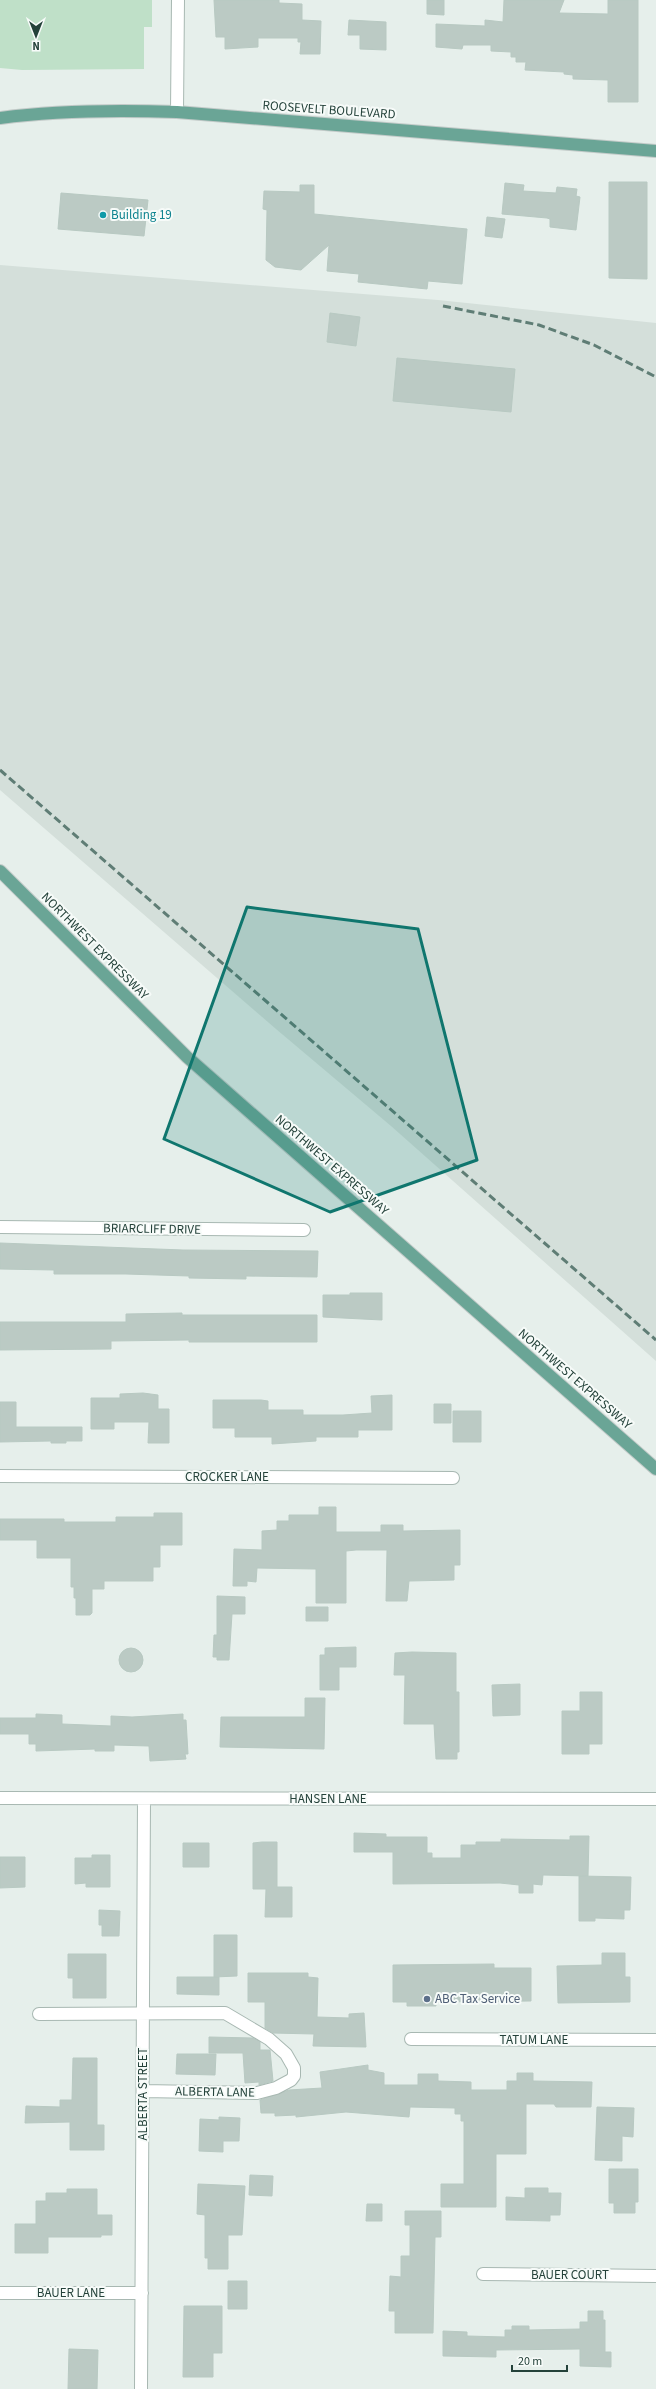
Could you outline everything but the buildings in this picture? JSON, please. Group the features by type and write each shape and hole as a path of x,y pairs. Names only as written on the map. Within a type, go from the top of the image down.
{"main road":[{"name":"ROOSEVELT BOULEVARD","path":"0,118 51,112 111,110 177,112 656,151"},
{"name":"NORTHWEST EXPRESSWAY","path":"0,871 188,1057 656,1468"}],"street":[{"path":"177,112 178,0"},
{"name":"BRIARCLIFF DRIVE","path":"0,1227 304,1230"},
{"name":"CROCKER LANE","path":"0,1476 453,1478"},
{"name":"HANSEN LANE","path":"0,1798 144,1800 656,1799"},
{"name":"ALBERTA STREET","path":"141,2389 144,1800"},
{"path":"39,2014 143,2013"},
{"name":"ALBERTA LANE","path":"143,2013 225,2013 269,2039 286,2054 294,2068 294,2076 291,2080 262,2093 143,2091"},
{"name":"TATUM LANE","path":"411,2039 656,2040"},
{"name":"BAUER COURT","path":"483,2274 656,2276"},
{"name":"BAUER LANE","path":"0,2293 142,2293"}],"highlighted area":[{"path":"247,907 418,929 477,1160 330,1212 164,1139"}],"shaded area":[{"path":"0,265 438,300 656,323 656,1361 391,1126 276,1029 0,790"}],"green space":[{"path":"0,0 152,0 152,27 144,27 144,69 22,70 0,68"}],"railway":[{"path":"443,306 539,325 594,345 656,377"},
{"path":"0,770 656,1340"}],"place":[{"name":"Building 19","path":"103,215"},
{"name":"ABC Tax Service","path":"427,1999"}]}
